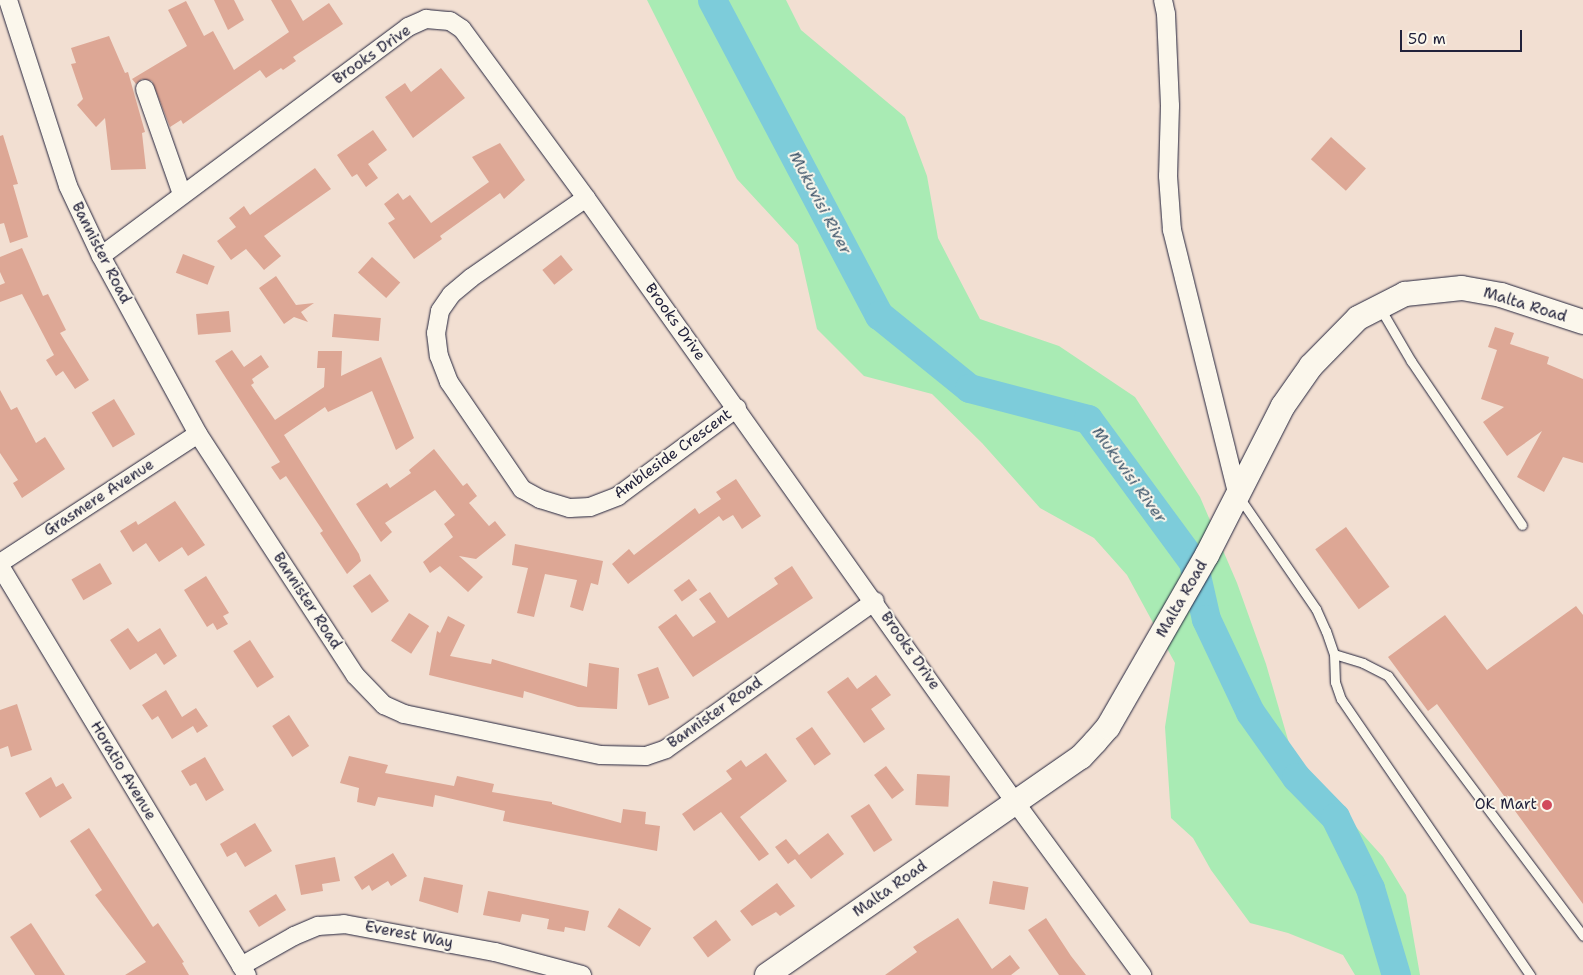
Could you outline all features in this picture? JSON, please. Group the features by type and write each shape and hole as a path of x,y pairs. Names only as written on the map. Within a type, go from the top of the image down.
{"street":[{"name":"Bannister Road","path":"8,0 68,186 101,256 198,434 354,675 384,705 404,714 601,755 646,756 666,749 875,601"},
{"path":"1163,0 1167,32 1168,176 1172,230 1238,497"},
{"name":"Brooks Drive","path":"101,256 408,27 438,18 450,21 462,29 737,408 1015,802 1142,975"},
{"path":"145,90 182,194"},
{"name":"Ambleside Crescent","path":"586,198 471,278 450,295 440,310 436,333 439,356 449,382 522,489 540,499 570,508 590,507 618,496 737,408"},
{"name":"Malta Road","path":"767,975 1081,757 1095,742 1108,727 1207,555 1238,497 1282,406 1311,366 1358,318 1378,306 1406,294 1462,288 1501,295 1583,322"},
{"name":"Grasmere Avenue","path":"0,565 198,434"},
{"name":"Horatio Avenue","path":"0,565 244,971"},
{"name":"Everest Way","path":"244,971 294,936 318,926 344,924 495,952 582,975"}],"lane":[{"path":"1378,306 1410,361 1522,525"},
{"path":"1238,497 1316,610 1334,654 1335,682 1341,699 1530,975"},
{"path":"1334,654 1363,662 1388,676 1583,936"}],"green space":[{"path":"647,0 786,0 801,30 905,117 927,176 938,238 980,319 1059,346 1135,397 1200,497 1237,583 1266,664 1293,757 1383,857 1406,895 1420,975 1355,975 1343,955 1288,933 1250,923 1211,870 1193,838 1171,818 1165,727 1175,663 1127,575 1094,538 1040,508 982,443 932,394 864,376 817,329 798,245 737,179"}],"building":[{"path":"214,0 234,0 244,20 228,30"},
{"path":"271,0 291,0 303,21 329,3 343,24 293,57 296,61 283,70 281,68 266,78 260,70 183,124 181,120 170,127 152,81 142,79 136,84 132,79 187,46 168,10 186,1 204,36 213,31 234,70 289,32"},
{"path":"109,36 125,73 128,72 145,132 142,133 146,169 111,170 105,118 96,127 77,105 83,99 71,64 76,63 71,48"},
{"path":"441,68 465,98 413,138 385,97 405,83 411,92"},
{"path":"373,130 387,150 368,164 378,178 366,187 357,174 352,177 337,155"},
{"path":"3,135 18,184 13,185 28,237 10,243 4,223 0,224 0,136"},
{"path":"1331,137 1366,168 1346,191 1311,159"},
{"path":"500,143 525,180 504,199 500,193 440,236 442,239 414,259 388,223 395,219 384,204 398,193 403,200 410,195 431,223 489,182 472,157"},
{"path":"315,168 331,189 264,236 281,256 264,270 246,249 231,260 217,241 236,227 229,218 244,206 250,215"},
{"path":"22,248 43,296 48,294 66,330 60,333 89,380 75,389 63,371 56,376 46,360 54,355 22,294 0,302 0,285 5,283 0,272 0,257"},
{"path":"183,254 215,266 208,285 176,273"},
{"path":"561,255 573,270 554,285 542,270"},
{"path":"372,257 400,282 386,298 358,273"},
{"path":"276,276 296,305 314,303 301,312 308,322 294,317 284,324 259,288"},
{"path":"229,311 231,332 198,335 196,314"},
{"path":"334,314 381,318 379,341 332,337"},
{"path":"1495,327 1514,333 1510,344 1549,357 1547,364 1583,379 1583,463 1563,457 1544,492 1517,477 1542,431 1507,456 1483,422 1504,407 1481,399 1497,350 1488,347"},
{"path":"232,350 244,367 261,355 269,367 252,379 254,383 251,385 275,420 324,387 325,368 317,368 318,351 342,351 341,376 381,357 414,438 396,450 372,391 328,412 325,407 284,435 359,554 361,561 347,574 320,533 323,531 286,476 280,480 271,467 280,462 215,361"},
{"path":"0,390 11,410 17,407 36,443 45,437 65,469 22,498 13,483 18,480 0,453"},
{"path":"114,399 135,434 113,448 92,412"},
{"path":"434,449 463,486 467,483 477,496 469,503 489,526 495,521 506,535 476,559 459,556 483,577 468,592 440,566 430,573 423,562 453,537 444,524 455,515 435,490 385,523 392,532 381,542 356,504 387,483 390,488 411,473 409,470"},
{"path":"736,479 761,516 742,529 733,515 723,521 719,516 628,584 612,564 629,549 634,555 695,508 699,514 721,499 716,492"},
{"path":"175,501 205,545 188,556 182,547 159,562 146,543 133,552 120,531 136,521 138,525"},
{"path":"1346,527 1389,587 1359,609 1315,549"},
{"path":"515,544 603,561 598,585 591,583 583,611 570,607 577,580 545,574 534,617 517,613 528,568 512,565"},
{"path":"100,563 112,584 83,600 71,580"},
{"path":"792,566 813,598 693,677 658,627 676,614 693,637 716,622 699,599 710,592 728,618 778,584 774,578"},
{"path":"370,574 389,601 372,613 353,586"},
{"path":"206,576 229,613 223,616 228,624 217,630 213,623 207,627 184,590"},
{"path":"689,579 697,590 682,601 674,590"},
{"name":"OK Mart","path":"1576,606 1583,615 1583,904 1437,704 1428,711 1388,657 1445,615 1487,670"},
{"path":"409,613 429,626 411,654 391,641"},
{"path":"448,616 465,625 450,656 491,664 492,659 587,687 589,663 619,668 617,709 578,707 524,691 523,698 429,675 437,631 440,633"},
{"path":"128,628 138,642 160,628 177,656 164,665 156,653 130,670 110,640"},
{"path":"250,640 274,677 257,688 233,651"},
{"path":"658,667 669,698 649,706 637,675"},
{"path":"876,675 891,695 871,709 885,729 864,743 827,692 848,677 857,689"},
{"path":"166,690 182,717 196,708 208,726 197,733 193,726 172,739 158,716 152,720 142,705"},
{"path":"17,704 32,750 11,757 8,746 0,749 0,710"},
{"path":"289,715 309,746 292,757 272,726"},
{"path":"812,727 831,754 815,766 796,738"},
{"path":"766,753 787,781 740,817 769,854 759,861 721,812 694,831 682,814 732,779 726,771 741,760 746,767"},
{"path":"349,756 388,765 385,773 454,786 457,776 494,784 492,792 552,802 552,804 621,823 623,809 646,812 645,824 660,826 657,851 503,821 505,811 435,795 433,807 378,797 375,806 357,802 359,788 340,783"},
{"path":"205,757 224,790 206,801 196,783 190,786 181,771"},
{"path":"886,766 904,790 892,799 874,775"},
{"path":"917,774 950,776 948,807 915,805"},
{"path":"51,777 56,787 63,783 72,798 40,818 25,793"},
{"path":"869,804 892,840 874,852 851,816"},
{"path":"255,823 272,851 245,867 236,852 227,857 220,844"},
{"path":"89,828 153,927 158,923 184,962 182,963 189,975 125,975 146,962 95,895 102,890 70,841"},
{"path":"828,833 844,854 811,879 795,859 788,864 775,847 786,839 799,855"},
{"path":"393,853 407,876 391,886 388,881 372,891 369,885 362,890 354,877"},
{"path":"335,857 340,881 322,884 323,891 301,895 295,865"},
{"path":"424,877 463,885 458,913 419,901"},
{"path":"993,881 1028,887 1024,910 989,904"},
{"path":"777,883 795,906 780,916 776,912 752,926 740,911"},
{"path":"488,891 589,911 585,931 565,927 564,932 547,929 549,919 522,914 520,922 483,915"},
{"path":"276,894 286,910 259,927 249,911"},
{"path":"619,908 651,928 640,947 607,927"},
{"path":"958,918 992,969 1010,955 1020,968 1011,975 885,975 917,952 913,947"},
{"path":"1046,918 1086,975 1059,975 1028,930"},
{"path":"716,920 731,940 708,957 693,937"},
{"path":"31,923 65,975 35,975 10,937"}],"waterway":[{"name":"Mukuvisi River","path":"712,0 879,315 969,388 1088,419 1193,562 1206,619 1250,712 1296,777 1335,817 1370,888 1396,975"}],"place":[{"name":"OK Mart","path":"1547,805"}]}
